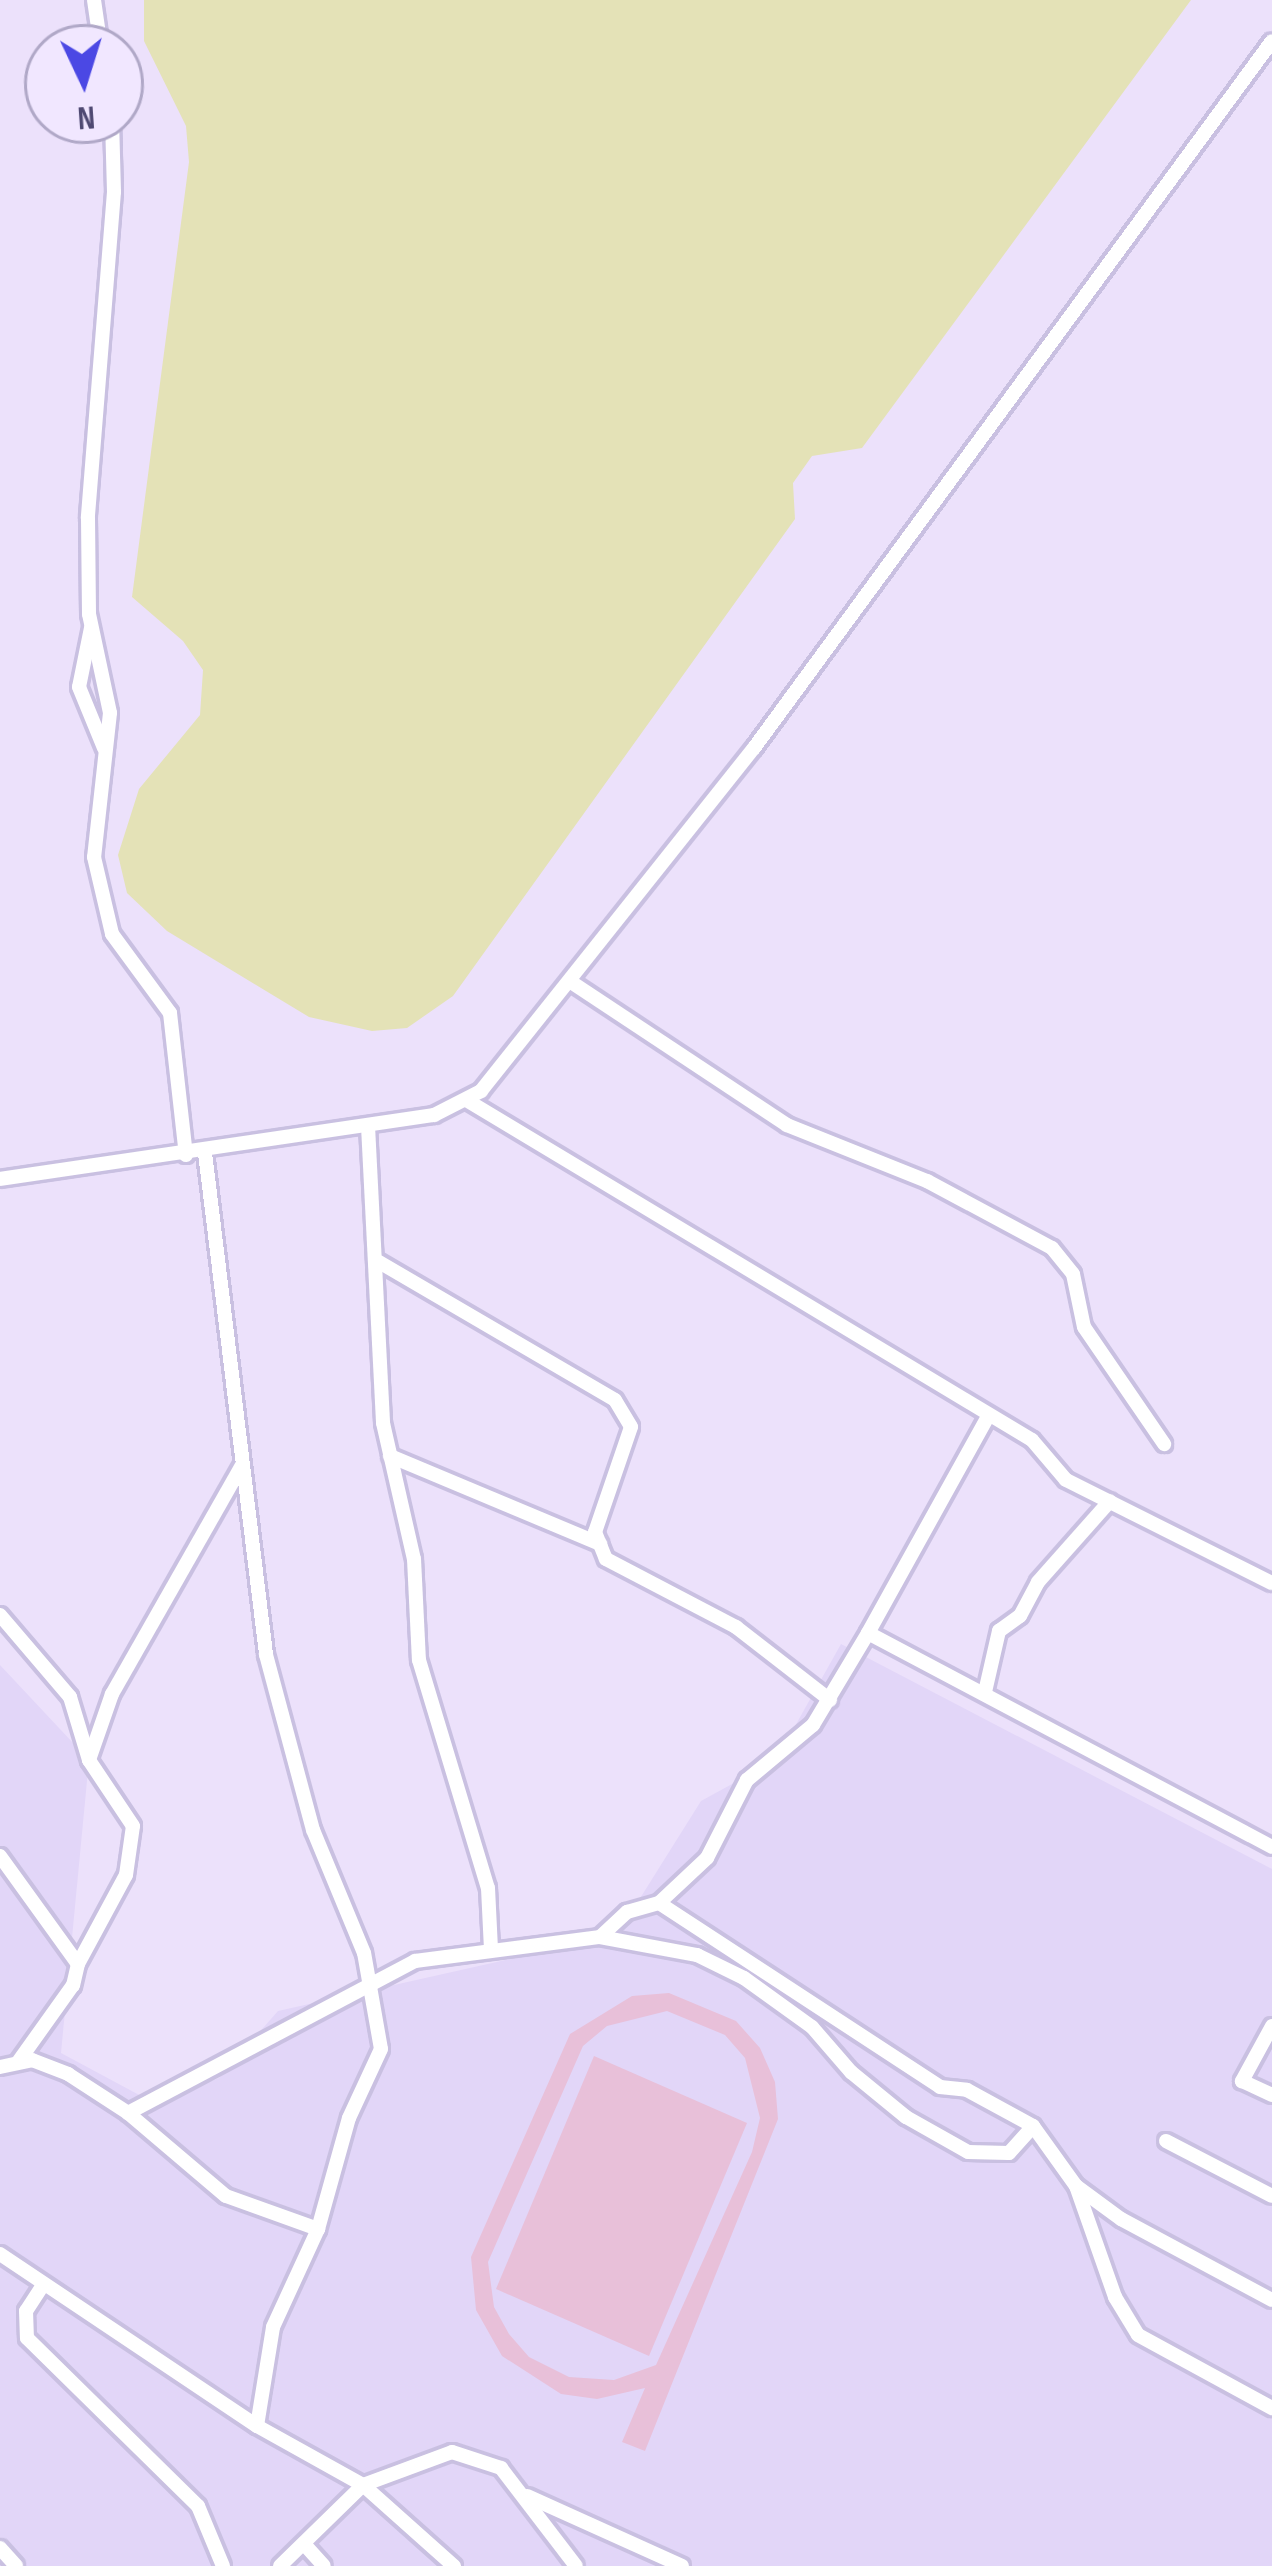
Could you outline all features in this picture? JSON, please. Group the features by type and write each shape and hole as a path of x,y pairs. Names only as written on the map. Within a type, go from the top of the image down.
{"street":[{"path":"0,1179 186,1156 368,1126 467,1101 571,982 754,748 1272,41"},
{"path":"105,748 79,687 91,628 88,518 114,192 113,144"},
{"path":"91,628 110,697 92,823 98,899 125,958 170,1013 186,1156"},
{"path":"571,982 760,1111 927,1181 1052,1248 1073,1274 1084,1327 1164,1444"},
{"path":"467,1101 1032,1441 1066,1480 1272,1583"},
{"path":"368,1126 390,1456 414,1559 419,1660 488,1888 490,1950"},
{"path":"205,1153 249,1551 285,1733 371,1981 381,2049 349,2119 318,2229 273,2327 257,2426"},
{"path":"379,1262 615,1400 631,1427 595,1532 606,1559 736,1627 830,1700"},
{"path":"600,1937 627,1912 659,1904 706,1858 747,1780 830,1700 989,1415"},
{"path":"390,1456 600,1544"},
{"path":"88,1760 112,1694 242,1465"},
{"path":"985,1692 999,1630 1020,1616 1038,1582 1110,1501"},
{"path":"0,1615 70,1697 88,1760 133,1826 126,1875 78,1964 73,1985 18,2062"},
{"path":"868,1633 1272,1847"},
{"path":"0,1856 78,1964"},
{"path":"659,1904 940,2087 967,2090 1033,2126 1076,2186 1120,2219 1272,2300"},
{"path":"128,2113 243,2058 371,1981 415,1961 600,1937 698,1954 744,1978 812,2027 850,2072 906,2117 968,2152 1009,2153 1033,2126"},
{"path":"1272,2026 1242,2080 1272,2095"},
{"path":"0,2067 18,2062 51,2066 128,2113 226,2196 318,2229"},
{"path":"1166,2141 1272,2195"},
{"path":"1076,2186 1101,2263 1138,2335 1272,2408"},
{"path":"0,2254 257,2426 363,2486 454,2566"},
{"path":"43,2285 26,2311 27,2338 199,2506 223,2566"},
{"path":"280,2566 363,2486 452,2452 501,2468 527,2495 576,2566"},
{"path":"527,2495 682,2566"},
{"path":"304,2545 324,2566"},
{"path":"0,2548 16,2566"}],"shaded area":[{"path":"144,0 1191,0 862,448 812,456 793,483 795,519 453,996 407,1028 372,1031 309,1017 167,931 127,893 118,855 139,789 200,715 203,670 183,641 132,597 189,162 186,126 144,41"},
{"path":"841,1644 1272,1869 1272,2566 0,2566 0,1665 89,1760 61,2053 156,2104 219,2078 278,2011 617,1935 701,1801 776,1760"},
{"path":"669,1993 736,2021 760,2048 775,2082 778,2119 645,2451 622,2442 645,2388 597,2399 561,2394 502,2356 476,2310 471,2257 570,2034 632,1996","holes":["667,2011 725,2035 745,2058 760,2118 752,2152 656,2365 614,2380 569,2377 529,2357 494,2307 488,2262 583,2046 607,2026"]},
{"path":"594,2056 747,2123 649,2356 496,2289"}]}
